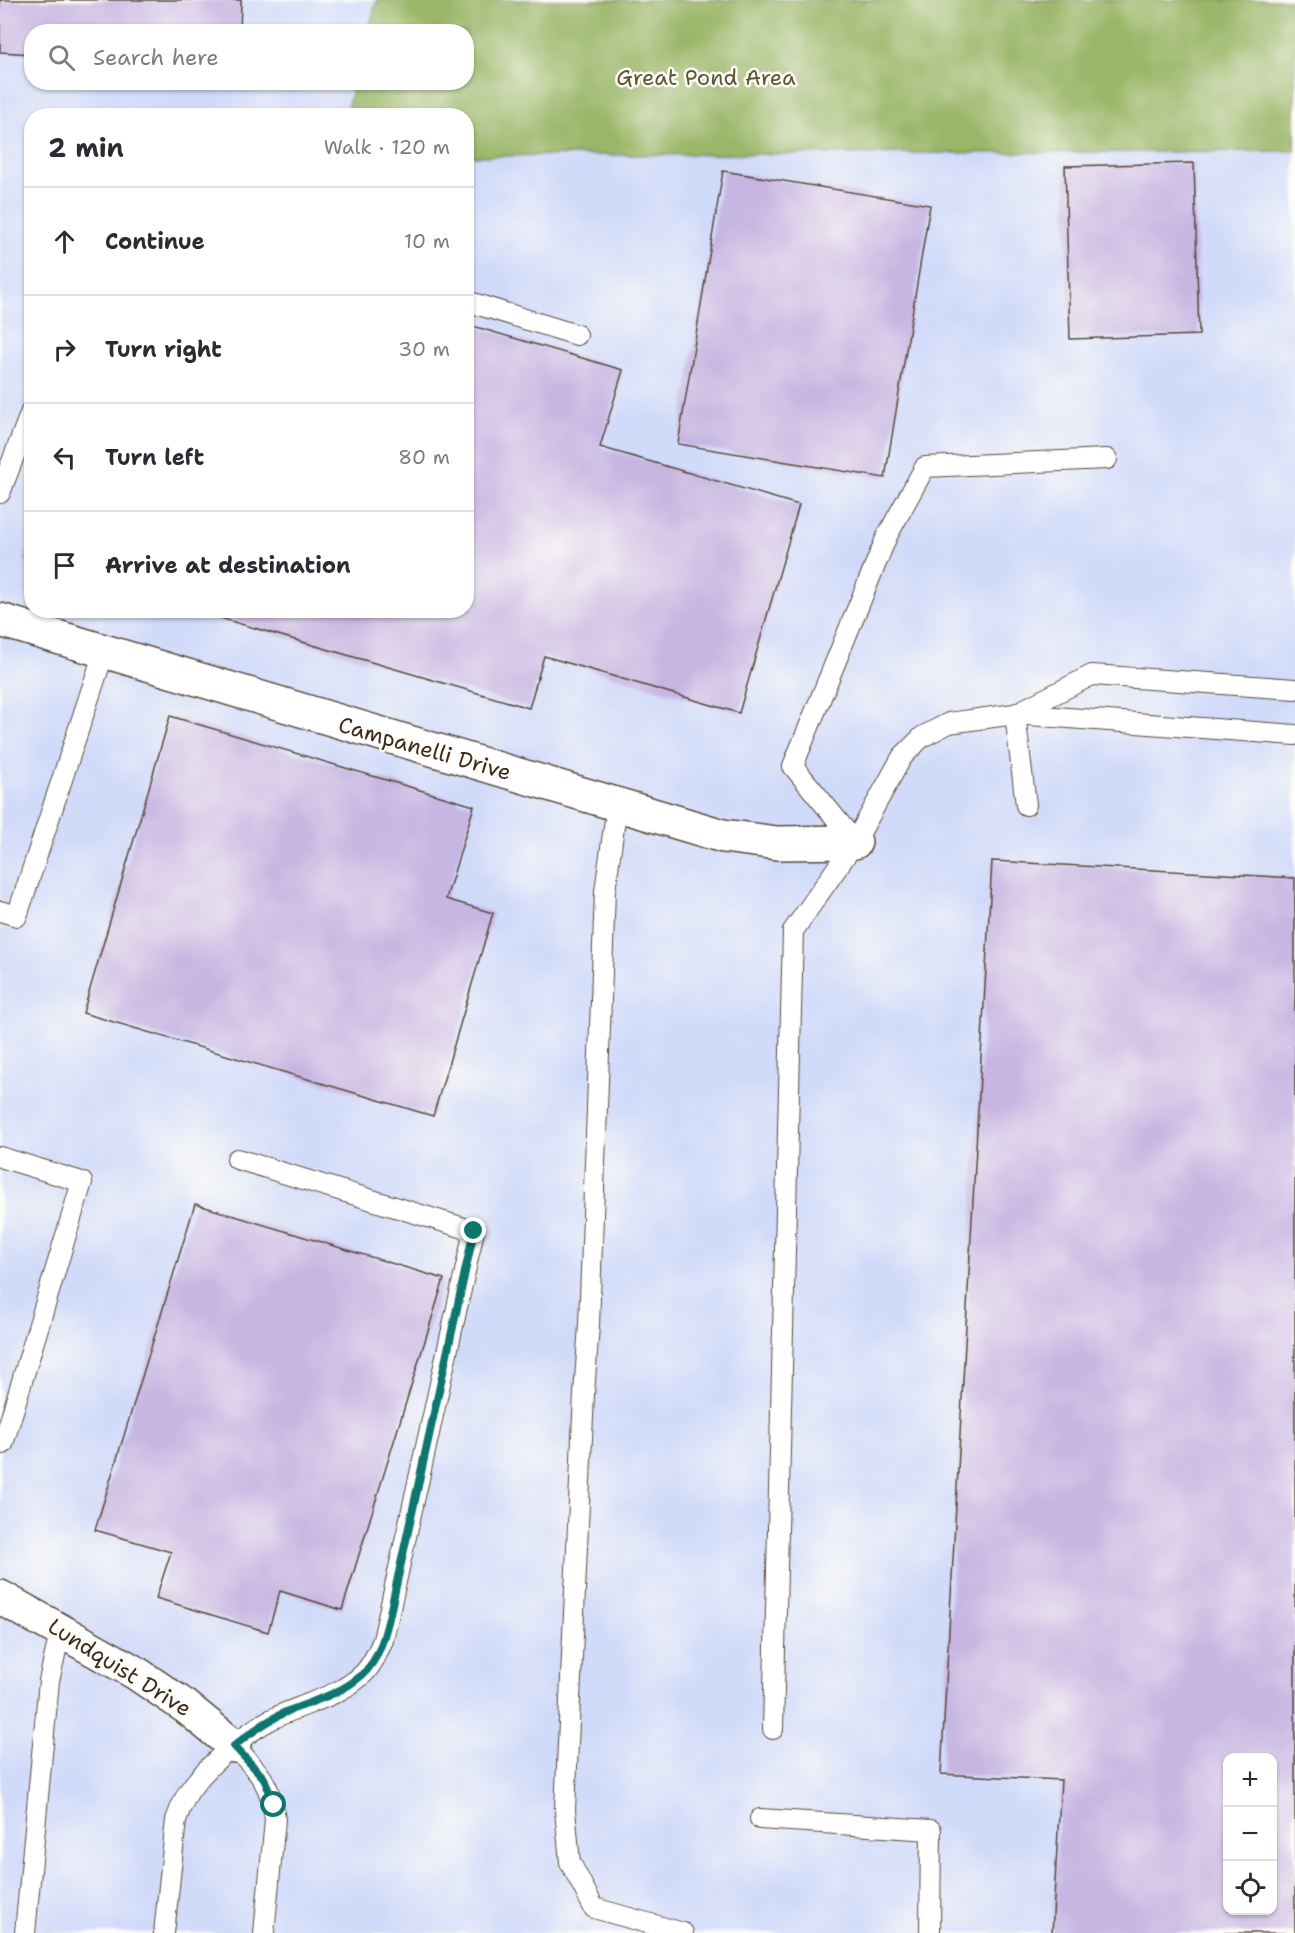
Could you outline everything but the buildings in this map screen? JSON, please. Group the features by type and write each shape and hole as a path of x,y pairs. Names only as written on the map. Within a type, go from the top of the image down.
{"street":[{"name":"Campanelli Drive","path":"0,620 723,836 777,843 855,842"},
{"name":"Lundquist Drive","path":"0,1597 154,1685 234,1746"}],"lane":[{"path":"474,303 576,335"},
{"path":"0,493 24,430"},
{"path":"855,842 793,766 886,536 925,467 1107,459"},
{"path":"0,911 16,916 104,651"},
{"path":"1015,714 1092,675 1295,689"},
{"path":"1015,714 1026,805"},
{"path":"772,1729 794,931 855,842 902,757 922,737 949,723 1015,714 1295,735"},
{"path":"617,805 605,891 589,1325 565,1810 570,1862 594,1908 683,1933"},
{"path":"0,1157 82,1182 3,1444 0,1443"},
{"path":"164,1933 174,1834 182,1803 192,1787 234,1746 269,1720 326,1697 363,1675 375,1658 383,1640 474,1231 237,1159"},
{"path":"25,1933 50,1681 57,1646 64,1632"},
{"path":"234,1746 264,1778 274,1805 275,1820 264,1933"},
{"path":"760,1819 931,1830 930,1933"}],"shaded area":[{"path":"0,0 377,0 370,24 24,24 24,90 352,90 347,108 24,108 24,618 474,618 474,156 1295,151 1295,1933 0,1933"}],"green space":[{"name":"Great Pond Area","path":"377,0 1295,0 1295,151 474,156 474,108 347,108 352,90 474,90 474,24 370,24"}],"route":[{"path":"274,1805 264,1778 234,1746 269,1720 345,1687 363,1675 375,1658 389,1618 474,1231"}]}
